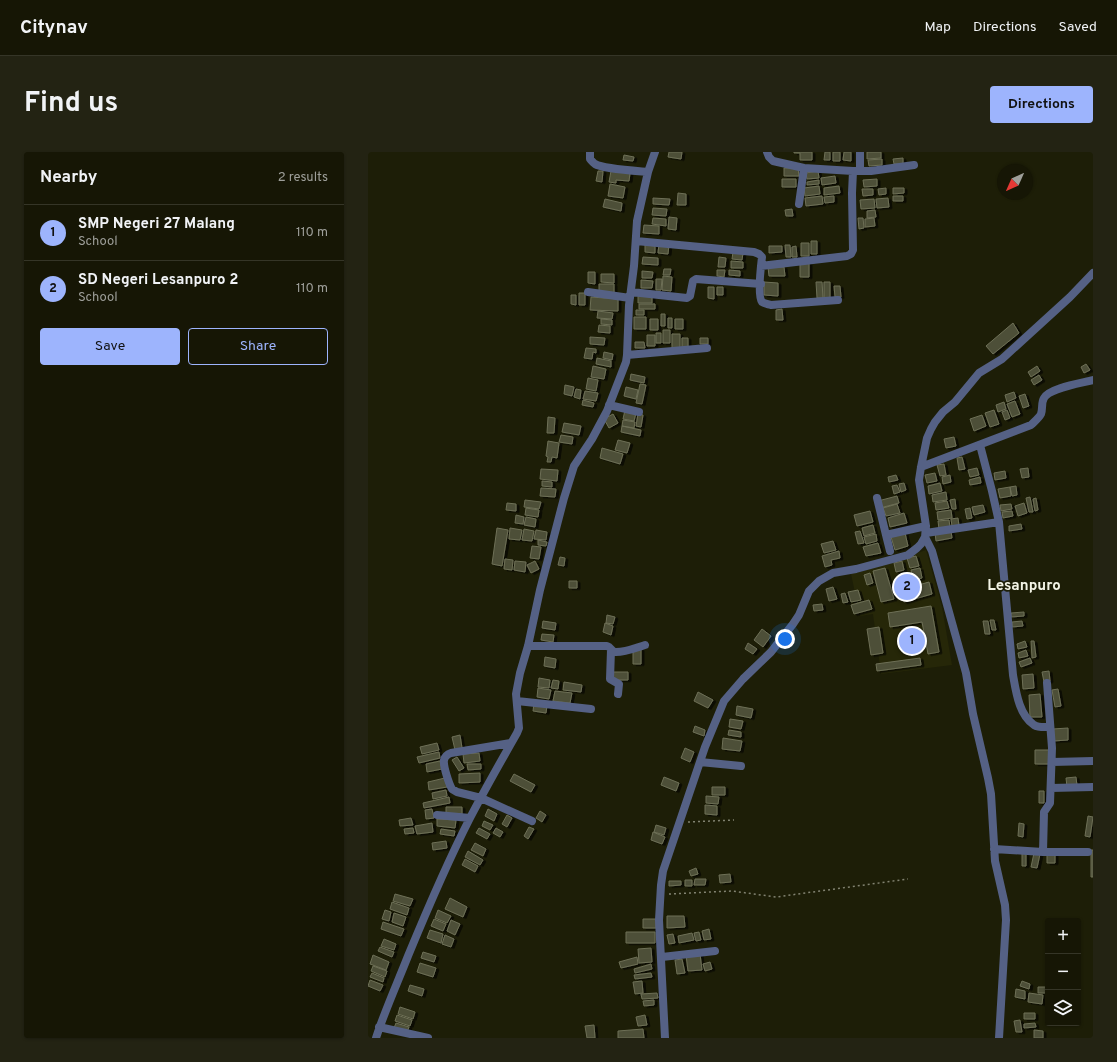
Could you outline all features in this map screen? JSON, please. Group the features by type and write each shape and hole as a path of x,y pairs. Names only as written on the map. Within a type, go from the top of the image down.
{"street":[{"path":"590,152 590,159 594,164 648,172"},
{"path":"376,1038 380,1027 380,1022 417,934 470,818 519,728 516,694 520,673 528,646 544,572 564,498 574,466 592,439 609,405 626,362 630,295 634,266 637,221 648,172 655,152"},
{"path":"768,152 771,159 775,162 804,168 857,171 914,165"},
{"path":"761,266 847,256 851,254 853,250 852,193 860,152"},
{"path":"799,204 804,168"},
{"path":"636,241 754,252 759,254 762,257 760,293 761,300 764,304 771,305 838,300"},
{"path":"999,1038 1006,905 995,861 991,794 972,714 966,673 926,532 919,480 929,433 943,412 955,402 980,373 1002,359 1092,276"},
{"path":"588,292 687,298 690,296 693,281 696,279 760,284"},
{"path":"627,355 707,348"},
{"path":"921,467 1031,425 1041,414 1044,397 1048,393 1093,380"},
{"path":"609,405 639,412"},
{"path":"980,445 999,522 1013,675 1017,698 1027,718 1035,725 1050,727"},
{"path":"877,498 890,551"},
{"path":"886,536 999,522"},
{"path":"665,1038 659,920 661,885 670,849 705,747 724,702 743,679 771,652 799,615 809,591 819,580 833,573 856,569 908,554 917,548 926,532"},
{"path":"528,646 607,646 614,652 622,652 645,645"},
{"path":"612,650 610,679 619,684 618,694"},
{"path":"1043,852 1044,812 1050,803 1052,762 1047,683"},
{"path":"517,701 591,709"},
{"path":"511,743 451,753 446,756 444,760 445,766 452,789 457,792 481,798 532,821"},
{"path":"1052,762 1093,761"},
{"path":"700,762 741,766"},
{"path":"1051,788 1093,787"},
{"path":"437,815 470,818"},
{"path":"994,849 1043,852 1088,852"},
{"path":"662,957 715,951"},
{"path":"380,1027 428,1038"}],"path":[{"path":"680,822 734,820"},
{"path":"661,894 732,891 776,897 908,879"}],"shaded area":[{"path":"926,550 942,607 952,665 881,674 873,614 860,616 851,574 874,568"}],"building":[{"path":"669,152 682,152 681,159 668,157"},
{"path":"794,152 812,152 812,160 800,160 800,153"},
{"path":"825,152 830,152 830,160 824,160"},
{"path":"833,152 840,152 840,161 833,161"},
{"path":"844,152 851,152 851,161 843,160"},
{"path":"867,152 881,152 881,158 867,159"},
{"path":"624,155 634,157 633,161 623,160"},
{"path":"903,158 903,164 894,164 893,159"},
{"path":"882,159 882,165 869,166 868,160"},
{"path":"784,168 798,168 799,176 784,176"},
{"path":"598,171 603,171 602,182 596,181"},
{"path":"611,171 630,173 629,181 616,180 616,183 609,182"},
{"path":"818,171 819,178 807,179 806,173"},
{"path":"835,176 836,183 822,185 821,178"},
{"path":"782,179 796,179 796,187 782,187"},
{"path":"877,179 877,186 864,187 863,180"},
{"path":"819,180 819,184 807,185 807,182"},
{"path":"610,184 625,187 623,198 608,196"},
{"path":"819,186 820,194 805,196 804,188"},
{"path":"839,186 840,193 824,195 824,188"},
{"path":"886,188 886,194 879,195 878,189"},
{"path":"893,188 904,188 904,193 893,194"},
{"path":"862,189 873,189 873,195 863,196"},
{"path":"678,193 686,194 686,205 677,205"},
{"path":"822,196 823,204 806,206 805,198"},
{"path":"834,196 834,202 825,203 824,197"},
{"path":"893,196 903,196 903,201 893,201"},
{"path":"653,198 670,199 669,205 653,204"},
{"path":"888,198 889,207 877,208 876,199"},
{"path":"605,199 622,203 621,211 603,207"},
{"path":"874,199 875,208 861,209 860,200"},
{"path":"653,208 667,209 666,216 652,215"},
{"path":"792,209 793,216 786,216 785,210"},
{"path":"875,210 876,217 867,218 867,211"},
{"path":"669,217 677,218 676,230 668,229"},
{"path":"653,218 666,219 666,226 652,224"},
{"path":"858,218 863,218 864,228 859,229"},
{"path":"874,218 875,226 865,227 865,219"},
{"path":"644,225 659,226 659,234 643,233"},
{"path":"811,241 817,241 817,254 811,254"},
{"path":"801,243 809,243 809,256 801,256"},
{"path":"659,244 669,244 668,254 658,253"},
{"path":"645,245 655,246 655,253 645,252"},
{"path":"785,245 790,245 791,257 786,257"},
{"path":"769,246 782,246 782,252 769,253"},
{"path":"796,246 797,257 792,257 792,247"},
{"path":"733,252 743,253 742,260 732,259"},
{"path":"643,257 658,258 658,265 642,264"},
{"path":"719,257 726,258 725,267 718,267"},
{"path":"731,261 743,262 743,268 731,268"},
{"path":"809,263 809,277 800,277 800,264"},
{"path":"768,267 784,267 785,276 769,276"},
{"path":"664,269 671,269 670,275 663,275"},
{"path":"717,270 725,270 724,277 717,276"},
{"path":"729,270 740,271 740,276 729,275"},
{"path":"642,271 653,272 652,278 642,278"},
{"path":"588,272 595,272 595,284 588,283"},
{"path":"601,274 614,274 614,283 601,282"},
{"path":"663,276 672,277 671,291 662,290"},
{"path":"656,279 662,279 661,290 656,290"},
{"path":"641,280 653,281 652,288 641,288"},
{"path":"764,282 778,283 778,296 764,295"},
{"path":"816,282 822,282 823,298 817,298"},
{"path":"824,282 830,282 830,298 824,298"},
{"path":"599,284 614,284 614,293 599,293"},
{"path":"834,286 840,286 841,297 835,297"},
{"path":"708,287 714,287 714,299 708,298"},
{"path":"717,287 723,287 723,295 717,295"},
{"path":"579,293 585,293 585,305 579,305"},
{"path":"571,295 576,295 576,305 571,304"},
{"path":"638,295 652,295 652,303 638,303"},
{"path":"591,297 618,299 618,311 590,310"},
{"path":"639,304 655,304 655,309 639,309"},
{"path":"782,309 783,320 776,320 776,310"},
{"path":"636,310 644,310 644,315 636,315"},
{"path":"598,311 613,313 612,319 597,318"},
{"path":"661,314 665,314 665,326 661,326"},
{"path":"634,317 646,317 646,329 634,329"},
{"path":"668,318 672,318 672,328 668,328"},
{"path":"601,319 612,320 612,325 601,324"},
{"path":"650,319 658,319 658,330 650,330"},
{"path":"675,319 683,319 683,329 675,329"},
{"path":"1013,323 1019,333 993,354 986,346"},
{"path":"599,325 610,326 610,333 598,332"},
{"path":"663,330 670,330 670,343 663,343"},
{"path":"656,333 661,333 661,343 656,343"},
{"path":"672,334 680,334 680,348 672,348"},
{"path":"647,335 655,335 655,346 647,346"},
{"path":"590,337 605,338 604,345 590,344"},
{"path":"682,338 688,338 688,348 682,348"},
{"path":"700,338 708,338 708,344 700,344"},
{"path":"635,342 644,342 645,348 635,348"},
{"path":"586,348 596,349 596,353 593,352 592,359 584,358"},
{"path":"604,352 613,354 612,360 603,358"},
{"path":"597,358 611,361 611,367 596,364"},
{"path":"1086,364 1090,370 1084,373 1081,367"},
{"path":"593,366 606,369 604,379 591,377"},
{"path":"1037,366 1040,371 1031,377 1028,372"},
{"path":"631,374 645,377 644,383 630,380"},
{"path":"1039,375 1042,380 1034,385 1031,380"},
{"path":"588,378 598,380 596,391 586,389"},
{"path":"640,384 646,385 642,404 636,403"},
{"path":"565,385 574,387 572,396 564,394"},
{"path":"626,387 638,390 636,399 624,396"},
{"path":"576,389 581,390 580,399 574,397"},
{"path":"585,391 598,393 596,401 583,399"},
{"path":"1014,392 1016,398 1007,402 1005,395"},
{"path":"1025,394 1029,406 1023,408 1019,396"},
{"path":"583,400 594,403 593,407 582,405"},
{"path":"1015,401 1020,414 1012,417 1007,404"},
{"path":"1004,402 1006,409 998,412 996,405"},
{"path":"625,410 636,413 634,421 623,419"},
{"path":"994,410 999,424 990,427 985,413"},
{"path":"1007,410 1010,418 1005,420 1002,412"},
{"path":"613,414 618,423 609,428 604,419"},
{"path":"638,414 643,415 641,427 636,426"},
{"path":"982,415 986,426 974,431 970,419"},
{"path":"548,417 555,418 554,433 547,433"},
{"path":"623,420 635,422 634,428 622,426"},
{"path":"564,423 581,426 579,435 562,432"},
{"path":"622,426 641,430 640,436 621,432"},
{"path":"561,435 573,437 572,444 559,442"},
{"path":"954,437 956,446 946,448 944,439"},
{"path":"618,440 630,443 627,453 615,450"},
{"path":"548,441 559,443 557,458 552,457 551,462 547,462 548,457 546,456"},
{"path":"602,448 623,454 620,464 600,458"},
{"path":"962,457 965,469 959,470 957,458"},
{"path":"944,464 946,475 940,476 937,465"},
{"path":"977,468 979,475 970,477 968,470"},
{"path":"1028,468 1029,477 1022,478 1020,469"},
{"path":"541,469 558,470 557,481 540,479"},
{"path":"1005,471 1006,478 995,480 994,473"},
{"path":"935,473 937,481 927,483 925,475"},
{"path":"896,475 898,480 889,482 888,477"},
{"path":"950,475 951,482 943,484 942,477"},
{"path":"980,477 981,483 970,485 969,480"},
{"path":"542,481 552,482 552,487 542,486"},
{"path":"904,483 906,490 901,492 899,484"},
{"path":"940,483 942,491 929,494 928,486"},
{"path":"897,485 900,492 894,494 892,486"},
{"path":"1016,486 1017,495 1012,496 1010,487"},
{"path":"1010,487 1011,496 1000,498 998,489"},
{"path":"541,488 556,489 555,497 540,496"},
{"path":"946,492 947,500 933,502 932,495"},
{"path":"897,496 899,503 880,508 878,501"},
{"path":"1030,497 1033,512 1029,512 1026,498"},
{"path":"1036,498 1038,510 1035,511 1033,499"},
{"path":"955,499 956,509 952,509 950,500"},
{"path":"525,500 541,502 539,509 524,507"},
{"path":"947,501 949,508 936,510 935,503"},
{"path":"507,503 516,504 516,511 506,510"},
{"path":"1024,503 1027,513 1018,516 1015,506"},
{"path":"897,504 900,513 886,516 883,508"},
{"path":"1011,504 1012,509 1001,511 1000,505"},
{"path":"983,505 985,512 974,515 972,507"},
{"path":"526,508 539,510 538,517 525,515"},
{"path":"970,508 972,518 967,519 965,509"},
{"path":"951,510 952,518 938,520 937,512"},
{"path":"870,511 873,522 857,526 854,515"},
{"path":"1012,511 1013,516 1003,518 1002,512"},
{"path":"904,513 907,523 890,527 888,518"},
{"path":"516,515 524,517 523,524 515,523"},
{"path":"526,517 536,519 535,527 524,525"},
{"path":"958,518 959,526 952,526 951,519"},
{"path":"949,520 950,527 939,529 938,521"},
{"path":"1021,524 1022,529 1009,531 1009,526"},
{"path":"873,525 875,533 864,536 862,528"},
{"path":"497,528 508,530 502,566 492,564"},
{"path":"510,528 522,530 520,540 509,539"},
{"path":"524,529 534,531 532,541 522,540"},
{"path":"536,530 547,532 546,540 534,539"},
{"path":"860,531 864,543 858,544 855,532"},
{"path":"951,531 952,538 936,541 935,533"},
{"path":"905,533 908,546 895,550 891,537"},
{"path":"876,534 877,541 866,544 864,537"},
{"path":"538,540 547,542 546,546 538,545"},
{"path":"833,541 836,550 824,553 821,544"},
{"path":"878,543 881,553 866,556 863,547"},
{"path":"532,546 541,547 539,559 530,558"},
{"path":"839,551 840,558 831,560 832,565 825,567 822,556"},
{"path":"916,556 919,566 910,568 907,558"},
{"path":"560,557 565,558 564,566 558,565"},
{"path":"505,559 513,560 512,570 504,569"},
{"path":"515,561 526,562 525,572 514,570"},
{"path":"535,561 539,569 531,573 527,565"},
{"path":"902,561 904,570 896,572 894,563"},
{"path":"885,568 894,599 881,602 873,571"},
{"path":"920,568 922,578 913,581 911,570"},
{"path":"870,573 873,583 867,585 864,575"},
{"path":"569,581 577,581 577,588 569,588"},
{"path":"929,582 932,594 904,602 901,590"},
{"path":"833,587 837,599 829,601 826,589"},
{"path":"858,590 861,600 851,602 848,592"},
{"path":"845,593 848,602 843,603 841,594"},
{"path":"869,600 872,609 854,614 851,605"},
{"path":"822,604 823,610 814,611 813,605"},
{"path":"931,606 939,652 928,654 922,622 890,627 888,613"},
{"path":"1024,612 1024,616 1011,617 1011,613"},
{"path":"607,615 615,617 613,624 606,623"},
{"path":"990,620 994,620 996,630 992,630"},
{"path":"543,621 556,623 555,630 542,628"},
{"path":"983,621 988,621 990,634 985,634"},
{"path":"1022,621 1023,626 1012,627 1012,622"},
{"path":"605,623 613,626 611,635 603,632"},
{"path":"879,627 883,653 871,655 867,629"},
{"path":"762,629 771,636 763,647 754,640"},
{"path":"542,634 554,635 553,642 541,640"},
{"path":"1025,641 1027,647 1018,649 1017,644"},
{"path":"1031,641 1034,641 1036,657 1032,658"},
{"path":"748,643 757,649 753,654 745,649"},
{"path":"633,649 641,649 641,664 633,664"},
{"path":"1026,650 1028,656 1019,658 1018,653"},
{"path":"545,657 556,659 555,668 544,666"},
{"path":"920,658 921,665 877,671 876,664"},
{"path":"1030,658 1032,663 1021,667 1019,662"},
{"path":"1049,671 1050,681 1044,682 1042,672"},
{"path":"612,672 628,672 628,680 612,680"},
{"path":"1033,674 1034,688 1023,689 1022,675"},
{"path":"539,678 550,680 549,688 538,687"},
{"path":"553,680 559,681 558,689 551,688"},
{"path":"564,682 582,685 581,692 563,690"},
{"path":"538,688 551,690 549,699 537,697"},
{"path":"1058,689 1061,706 1055,707 1052,690"},
{"path":"555,691 572,693 570,703 553,701"},
{"path":"698,692 713,700 708,708 694,701"},
{"path":"1040,694 1042,717 1030,717 1029,695"},
{"path":"534,703 547,705 546,713 533,711"},
{"path":"737,706 753,709 751,718 736,715"},
{"path":"730,719 743,721 741,729 729,727"},
{"path":"695,726 705,730 704,736 693,732"},
{"path":"1068,728 1068,740 1053,741 1053,729"},
{"path":"729,730 741,732 741,737 728,735"},
{"path":"460,735 462,748 455,750 452,737"},
{"path":"723,738 742,741 740,751 722,749"},
{"path":"437,743 439,750 422,754 420,747"},
{"path":"685,748 694,752 690,762 681,758"},
{"path":"1035,750 1050,750 1050,764 1035,764"},
{"path":"439,752 440,758 419,763 417,757"},
{"path":"479,753 480,761 464,763 463,754"},
{"path":"457,757 464,768 459,771 452,760"},
{"path":"440,761 442,769 427,772 426,764"},
{"path":"467,764 481,764 481,769 468,770"},
{"path":"480,773 480,782 459,783 459,774"},
{"path":"514,774 535,785 531,792 510,781"},
{"path":"664,777 679,783 676,791 661,785"},
{"path":"1076,777 1077,786 1067,787 1066,778"},
{"path":"445,778 447,787 429,790 428,782"},
{"path":"712,787 725,787 725,795 712,795"},
{"path":"446,790 447,796 433,799 432,793"},
{"path":"1039,791 1044,791 1044,803 1039,803"},
{"path":"706,796 719,797 718,804 706,803"},
{"path":"449,797 450,803 424,808 423,803"},
{"path":"705,805 717,806 717,815 705,814"},
{"path":"446,807 462,807 462,814 446,814"},
{"path":"432,809 434,818 426,819 425,810"},
{"path":"488,809 497,814 494,821 485,816"},
{"path":"540,811 546,815 542,822 536,818"},
{"path":"507,815 512,818 507,827 502,824"},
{"path":"1088,816 1093,817 1090,837 1085,836"},
{"path":"411,818 413,825 400,826 399,820"},
{"path":"437,819 456,820 455,828 437,826"},
{"path":"484,821 493,825 490,830 482,826"},
{"path":"432,823 433,832 417,834 415,826"},
{"path":"1019,823 1024,824 1023,837 1018,836"},
{"path":"656,825 666,828 664,835 654,832"},
{"path":"529,827 534,829 528,839 524,836"},
{"path":"413,828 414,833 405,834 404,829"},
{"path":"479,828 490,834 487,839 476,833"},
{"path":"496,828 503,832 500,837 493,833"},
{"path":"441,829 455,831 454,836 440,834"},
{"path":"653,832 665,837 662,844 651,840"},
{"path":"446,841 447,848 433,850 432,843"},
{"path":"475,843 486,849 483,856 471,850"},
{"path":"1091,850 1093,850 1093,877 1091,877"},
{"path":"468,851 483,860 480,865 465,857"},
{"path":"1022,853 1026,853 1026,866 1022,866"},
{"path":"1034,853 1040,854 1037,868 1031,867"},
{"path":"1047,854 1055,854 1055,863 1047,863"},
{"path":"465,859 478,866 475,872 462,865"},
{"path":"696,868 698,874 691,876 689,871"},
{"path":"730,874 731,882 720,883 719,875"},
{"path":"695,879 706,879 705,885 694,885"},
{"path":"685,880 692,880 692,886 685,886"},
{"path":"669,881 681,881 681,885 669,886"},
{"path":"395,894 413,899 410,906 393,901"},
{"path":"450,898 467,907 463,917 445,909"},
{"path":"392,902 409,908 407,915 390,909"},
{"path":"385,910 391,912 389,921 382,919"},
{"path":"438,910 451,916 447,923 435,918"},
{"path":"394,913 406,917 403,926 392,922"},
{"path":"667,916 684,916 685,927 667,928"},
{"path":"434,919 446,924 443,931 431,926"},
{"path":"643,919 656,919 656,928 643,928"},
{"path":"451,920 460,924 455,935 447,931"},
{"path":"383,922 404,929 401,936 381,929"},
{"path":"709,929 711,939 704,940 702,931"},
{"path":"430,930 443,934 441,943 427,938"},
{"path":"626,932 655,932 655,943 626,943"},
{"path":"699,932 701,940 696,941 694,933"},
{"path":"692,933 694,940 679,943 678,936"},
{"path":"673,934 675,943 669,944 667,935"},
{"path":"445,935 454,939 451,947 442,944"},
{"path":"384,939 396,944 394,950 381,946"},
{"path":"380,947 394,952 392,957 378,951"},
{"path":"651,948 652,962 639,963 638,949"},
{"path":"423,952 436,956 434,962 421,958"},
{"path":"700,954 702,970 688,971 686,955"},
{"path":"373,955 389,962 386,970 370,964"},
{"path":"637,957 638,964 621,968 619,962"},
{"path":"682,959 685,973 677,974 675,960"},
{"path":"710,962 712,969 705,971 703,964"},
{"path":"420,963 436,968 433,977 417,972"},
{"path":"651,964 652,969 635,973 634,969"},
{"path":"373,966 387,971 385,977 371,971"},
{"path":"372,973 384,978 383,982 370,977"},
{"path":"651,973 652,977 635,979 634,975"},
{"path":"370,980 383,985 380,991 368,986"},
{"path":"642,981 643,993 635,994 633,982"},
{"path":"1022,981 1030,984 1029,989 1020,986"},
{"path":"410,985 424,989 422,996 408,991"},
{"path":"1038,987 1045,987 1045,993 1038,993"},
{"path":"1016,989 1025,991 1025,999 1015,997"},
{"path":"657,993 658,998 642,999 641,994"},
{"path":"1029,993 1043,995 1042,1004 1028,1002"},
{"path":"654,1000 654,1005 644,1006 643,1001"},
{"path":"400,1007 415,1012 413,1019 398,1014"},
{"path":"1024,1013 1035,1013 1035,1019 1024,1019"},
{"path":"397,1015 412,1020 410,1026 395,1021"},
{"path":"645,1015 647,1025 638,1026 636,1017"},
{"path":"1020,1020 1022,1032 1016,1032 1014,1021"},
{"path":"396,1023 409,1027 407,1032 394,1028"},
{"path":"1035,1023 1036,1027 1024,1028 1024,1024"},
{"path":"594,1025 595,1038 587,1038 585,1026"},
{"path":"643,1029 644,1038 618,1038 618,1031"},
{"path":"1034,1030 1043,1031 1043,1038 1034,1038"}],"place":[{"name":"SD Negeri Lesanpuro 2","path":"907,587"},
{"name":"SMP Negeri 27 Malang","path":"912,641"}],"district":[{"name":"Lesanpuro","path":"1024,586"}]}
